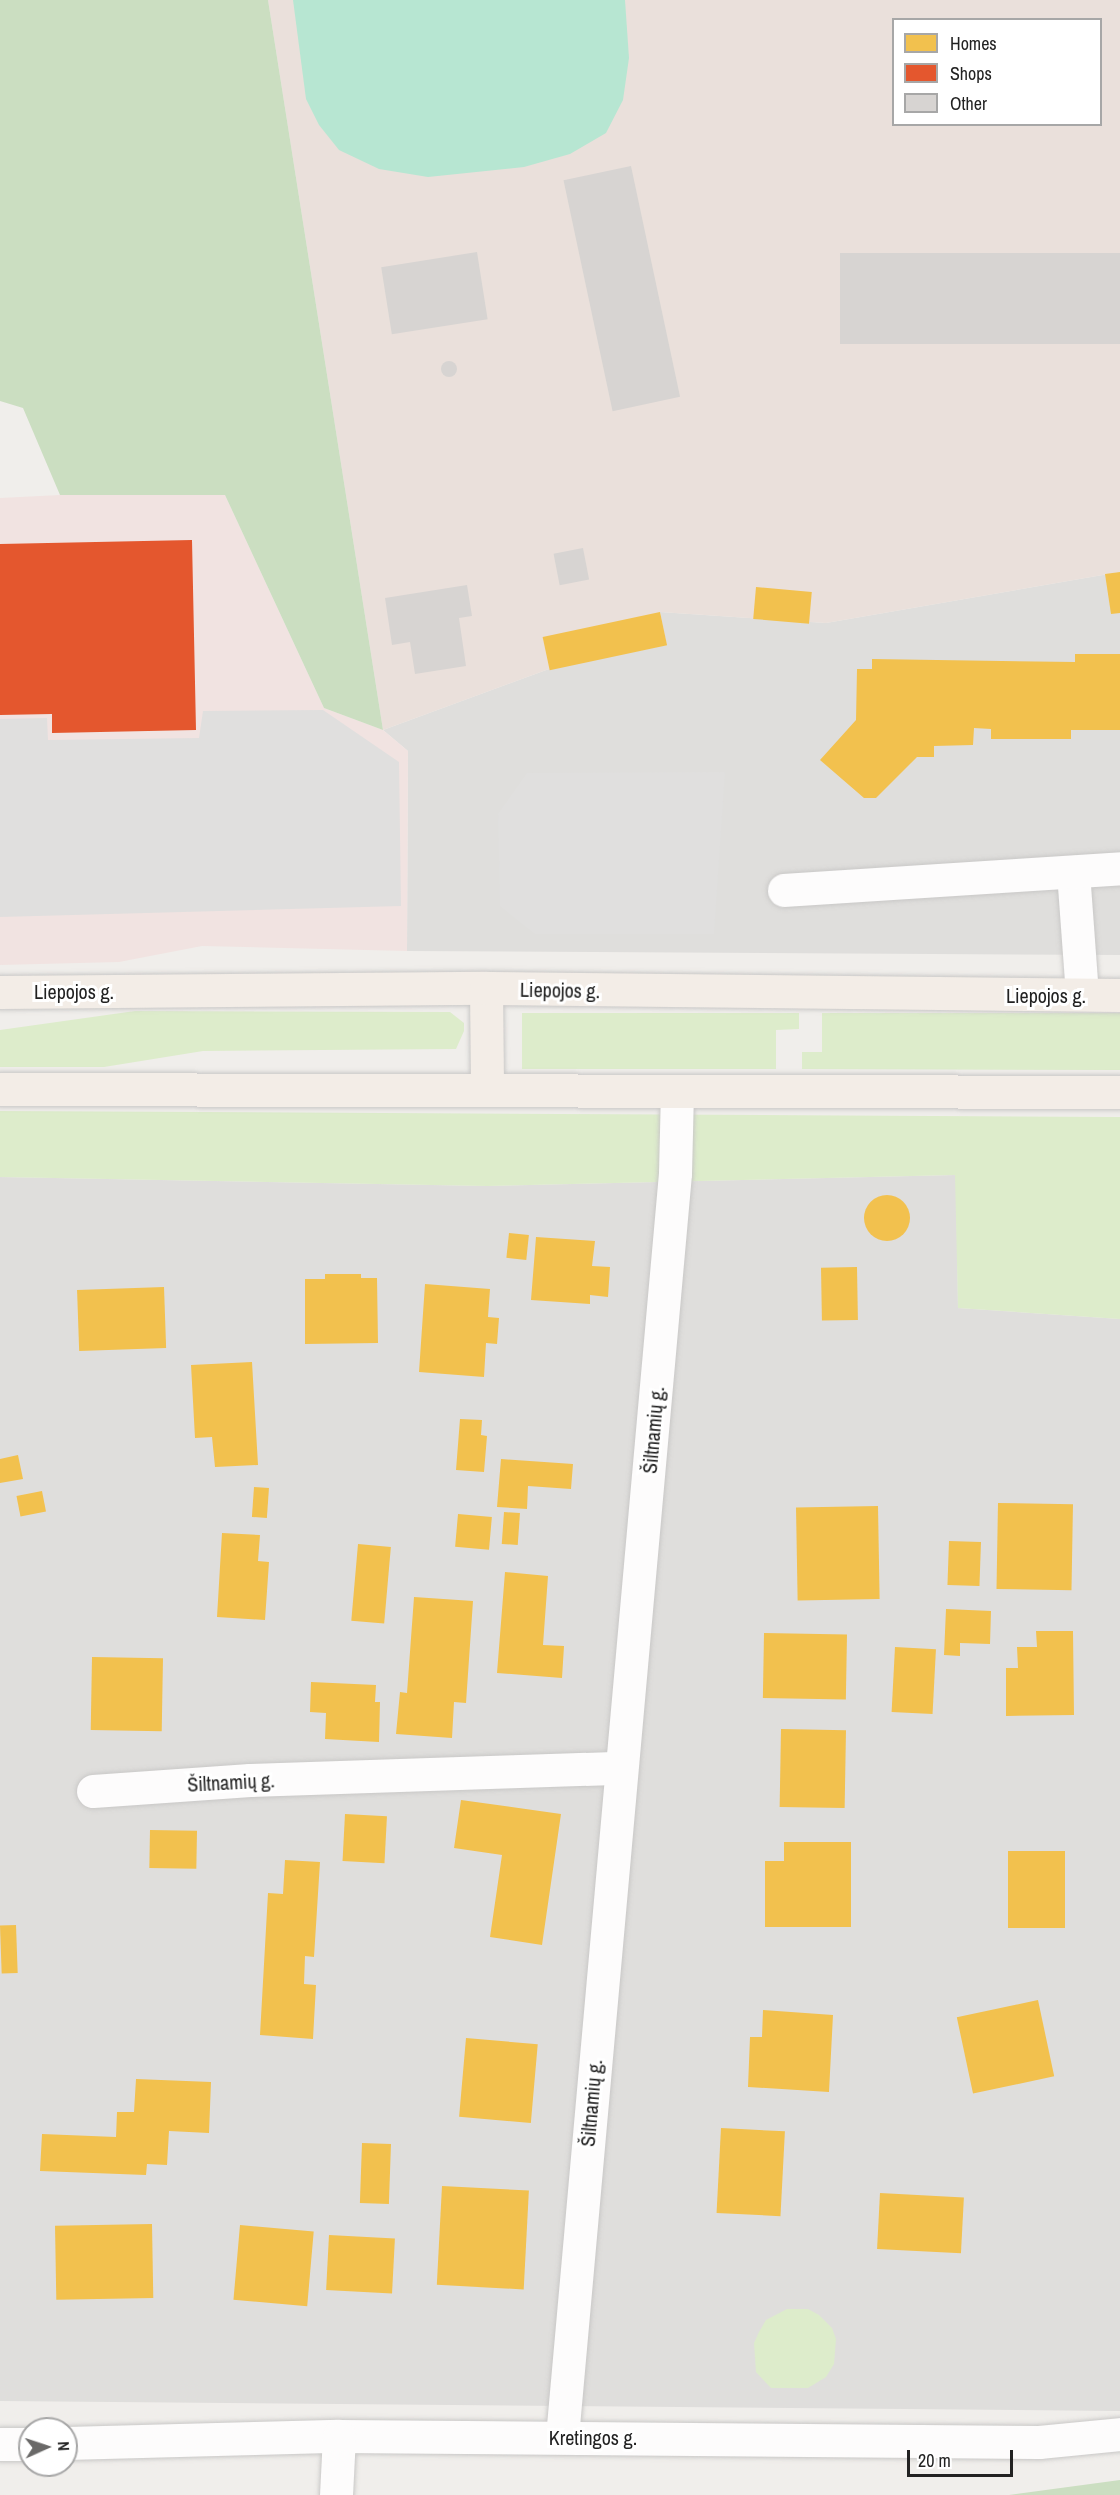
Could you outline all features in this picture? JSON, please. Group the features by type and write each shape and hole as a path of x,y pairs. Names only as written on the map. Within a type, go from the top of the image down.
{"main road":[{"name":"Liepojos g.","path":"0,992 486,988 1120,995"},
{"path":"486,988 487,1089"},
{"path":"0,1089 1120,1092"}],"street":[{"path":"784,890 1120,868"},
{"path":"1073,872 1082,994"},
{"name":"Šiltnamių g.","path":"561,2437 675,1173 676,1092"},
{"name":"Šiltnamių g.","path":"93,1791 250,1780 621,1768"},
{"name":"Kretingos g.","path":"78,2443 339,2436 1039,2442 1120,2434"},
{"path":"336,2495 339,2436"},
{"path":"0,2444 18,2444"}],"shaded area":[{"path":"268,0 1120,0 1120,572 826,623 660,612 667,645 549,669 383,730"},
{"path":"60,495 225,495 324,708 383,730 408,751 407,951 202,946 119,962 0,965 0,498"},
{"path":"1120,572 1120,955 407,951 408,751 383,730 549,669 666,645 660,612 826,623"},
{"path":"323,710 399,762 401,906 0,917 0,719 47,718 48,740 199,738 203,711"},
{"path":"725,772 714,934 535,934 500,906 498,814 527,773"},
{"path":"956,1175 958,1308 1120,1319 1120,2411 0,2401 0,1177 487,1186"}],"green space":[{"path":"0,0 268,0 383,730 324,708 225,495 60,495 23,408 0,401"},
{"path":"293,0 625,0 629,58 623,100 606,133 570,154 524,167 428,177 379,169 339,150 319,125 306,99"},
{"path":"135,1011 450,1012 464,1023 464,1031 456,1049 203,1051 104,1067 0,1067 0,1030"},
{"path":"522,1013 799,1013 799,1029 776,1030 776,1069 522,1069"},
{"path":"822,1013 1120,1013 1120,1070 802,1069 802,1052 822,1052"},
{"path":"0,1111 1120,1117 1120,1319 958,1308 955,1175 487,1186 0,1177"},
{"path":"787,2309 808,2309 819,2315 832,2328 836,2339 834,2364 826,2377 808,2388 771,2388 756,2372 754,2343 759,2332 766,2320"},
{"path":"1120,2480 1120,2495 1009,2495"}],"building: Homes":[{"path":"1120,572 1120,613 1111,614 1105,574"},
{"path":"756,587 812,592 809,624 753,619"},
{"path":"660,612 667,645 550,670 543,637"},
{"path":"1075,654 1120,654 1120,730 1071,730 1071,739 991,739 991,729 974,728 973,745 934,746 934,757 917,757 876,798 864,798 820,760 856,720 857,669 872,669 872,659 1075,662"},
{"path":"887,1195 903,1202 910,1218 903,1234 887,1241 871,1234 864,1218 871,1202"},
{"path":"509,1233 529,1235 526,1260 506,1258"},
{"path":"536,1237 595,1241 592,1266 610,1267 608,1297 590,1295 590,1304 531,1300"},
{"path":"857,1267 858,1320 822,1321 821,1268"},
{"path":"325,1274 361,1274 361,1278 377,1278 378,1343 305,1344 305,1279 325,1279"},
{"path":"425,1284 490,1289 488,1317 499,1318 497,1344 486,1343 484,1377 419,1372"},
{"path":"164,1287 166,1348 79,1351 77,1290"},
{"path":"252,1362 258,1465 215,1467 212,1437 195,1438 191,1365"},
{"path":"460,1419 482,1420 481,1435 487,1436 484,1472 456,1470"},
{"path":"18,1455 23,1479 0,1483 0,1459"},
{"path":"501,1459 573,1464 571,1489 528,1486 527,1509 497,1507"},
{"path":"254,1487 269,1488 267,1518 252,1517"},
{"path":"42,1491 46,1512 20,1517 16,1496"},
{"path":"998,1503 1073,1504 1071,1590 996,1589"},
{"path":"878,1506 880,1599 798,1600 796,1507"},
{"path":"504,1512 520,1513 518,1545 502,1544"},
{"path":"458,1514 492,1517 489,1550 455,1547"},
{"path":"222,1533 260,1535 258,1561 269,1562 265,1620 217,1617"},
{"path":"949,1541 981,1542 979,1586 947,1585"},
{"path":"358,1544 391,1547 384,1624 351,1621"},
{"path":"505,1572 548,1576 543,1645 564,1646 562,1678 497,1673"},
{"path":"414,1597 473,1601 466,1703 454,1702 452,1738 396,1734 400,1692 407,1693"},
{"path":"946,1609 991,1611 990,1644 960,1643 960,1656 944,1655"},
{"path":"1036,1631 1073,1631 1074,1715 1006,1716 1006,1668 1018,1668 1017,1647 1037,1647"},
{"path":"764,1633 847,1634 846,1699 763,1698"},
{"path":"895,1647 936,1649 933,1714 892,1712"},
{"path":"92,1657 163,1658 162,1731 91,1730"},
{"path":"311,1682 376,1685 375,1702 380,1702 379,1742 325,1739 326,1713 310,1712"},
{"path":"781,1729 846,1730 845,1808 780,1807"},
{"path":"461,1800 561,1814 542,1945 490,1937 502,1855 454,1848"},
{"path":"345,1814 387,1816 384,1863 343,1861"},
{"path":"150,1830 197,1831 196,1869 149,1868"},
{"path":"784,1842 851,1842 851,1927 765,1927 765,1861 784,1861"},
{"path":"1008,1851 1065,1851 1065,1928 1008,1928"},
{"path":"285,1860 320,1862 314,1957 305,1956 304,1984 316,1985 313,2039 260,2035 268,1893 283,1894"},
{"path":"16,1925 18,1973 2,1974 0,1926"},
{"path":"1038,2000 1054,2076 973,2094 957,2017"},
{"path":"763,2010 833,2015 829,2092 748,2087 750,2037 762,2037"},
{"path":"466,2038 538,2044 531,2123 459,2117"},
{"path":"136,2079 211,2082 209,2133 169,2131 167,2165 147,2164 146,2175 40,2171 42,2134 116,2137 117,2112 134,2112"},
{"path":"721,2128 785,2131 780,2216 717,2213"},
{"path":"362,2143 391,2144 389,2204 360,2203"},
{"path":"442,2186 529,2191 524,2289 437,2285"},
{"path":"880,2193 964,2197 961,2253 877,2249"},
{"path":"152,2224 153,2298 56,2300 55,2226"},
{"path":"240,2225 314,2231 307,2306 233,2300"},
{"path":"329,2235 395,2238 392,2293 326,2290"}],"building: Shops":[{"path":"192,540 196,730 52,733 52,714 0,715 0,544"}],"building: Other":[{"path":"631,166 680,397 613,411 564,180"},
{"path":"477,252 488,319 392,334 381,267"},
{"path":"840,253 1120,253 1120,344 840,344"},
{"path":"449,361 455,363 457,369 455,375 449,377 443,375 441,369 443,363"},
{"path":"583,548 589,579 560,585 554,554"},
{"path":"467,585 472,616 459,618 466,666 415,674 410,642 392,645 385,598"}]}
